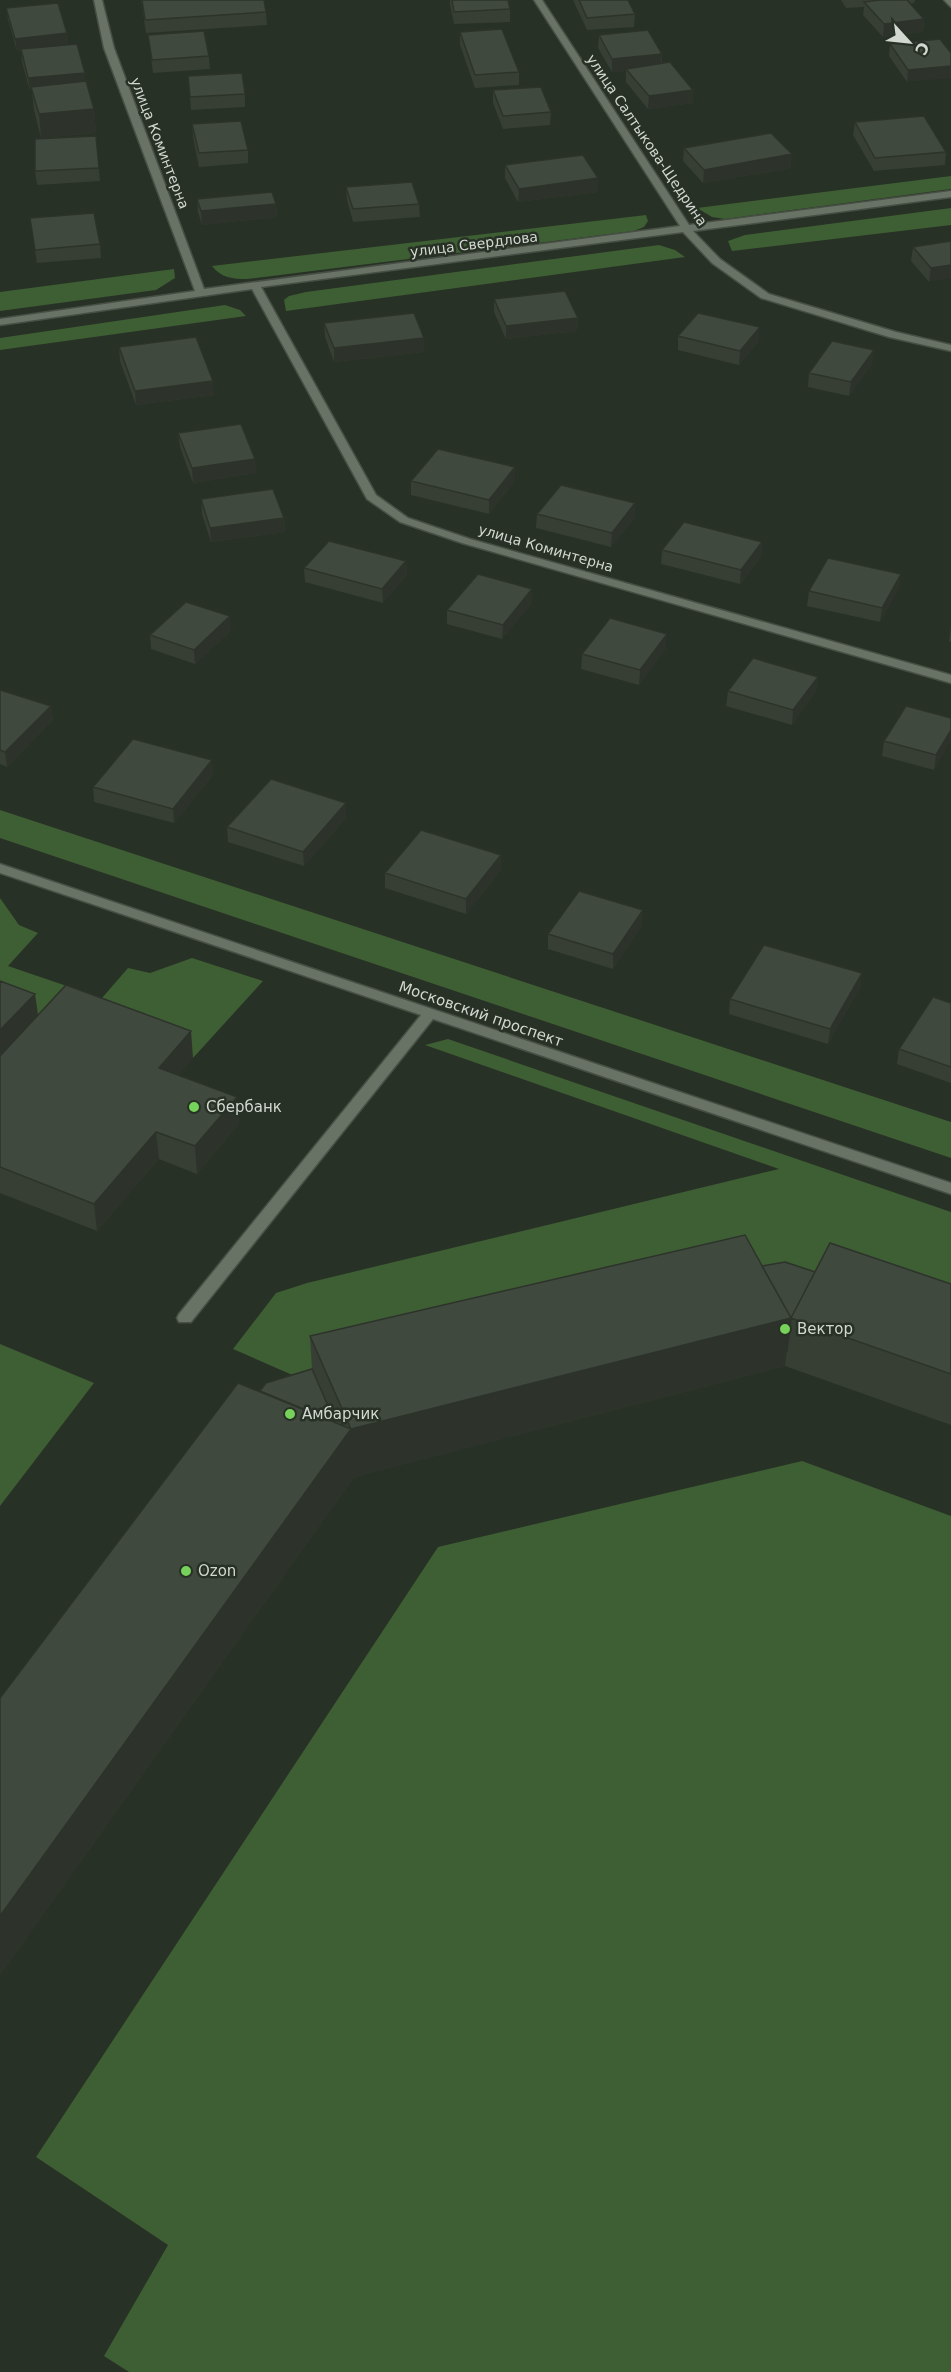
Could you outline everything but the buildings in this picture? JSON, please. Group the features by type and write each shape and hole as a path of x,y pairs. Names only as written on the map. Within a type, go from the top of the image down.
{"street":[{"name":"улица Коминтерна","path":"98,0 109,48 201,294"},
{"name":"улица Салтыкова-Щедрина","path":"537,0 687,230 716,261 765,296 893,335 951,348"},
{"path":"948,0 951,4"},
{"name":"улица Свердлова","path":"0,322 255,285 951,195"},
{"name":"улица Коминтерна","path":"255,285 371,496 404,520 466,541 951,679"},
{"name":"Московский проспект","path":"0,868 951,1189"},
{"path":"185,1318 429,1014"}],"green space":[{"path":"951,176 951,189 725,219 712,217 697,208"},
{"path":"951,208 951,225 732,251 728,241 745,235"},
{"path":"646,215 648,221 644,227 634,231 247,279 228,277 219,273 212,266"},
{"path":"659,245 675,250 685,257 286,311 284,300 289,296 306,292"},
{"path":"174,269 175,278 156,290 0,311 0,292"},
{"path":"225,305 240,310 246,316 0,350 0,338"},
{"path":"0,810 951,1122 951,1158 0,838"},
{"path":"0,898 19,925 38,933 8,966 102,998 128,968 150,973 192,958 263,981 193,1058 69,1012 0,1027"},
{"path":"448,1039 951,1212 951,1335 313,1384 233,1349 276,1293 307,1283 779,1169 425,1045"},
{"path":"0,1344 94,1383 0,1506"},
{"path":"802,1461 951,1516 951,2372 129,2372 104,2356 168,2245 36,2157 438,1547"}],"place":[{"name":"Сбербанк","path":"194,1107"},
{"name":"Вектор","path":"785,1329"},
{"name":"Амбарчик","path":"290,1414"},
{"name":"Ozon","path":"186,1571"}]}
